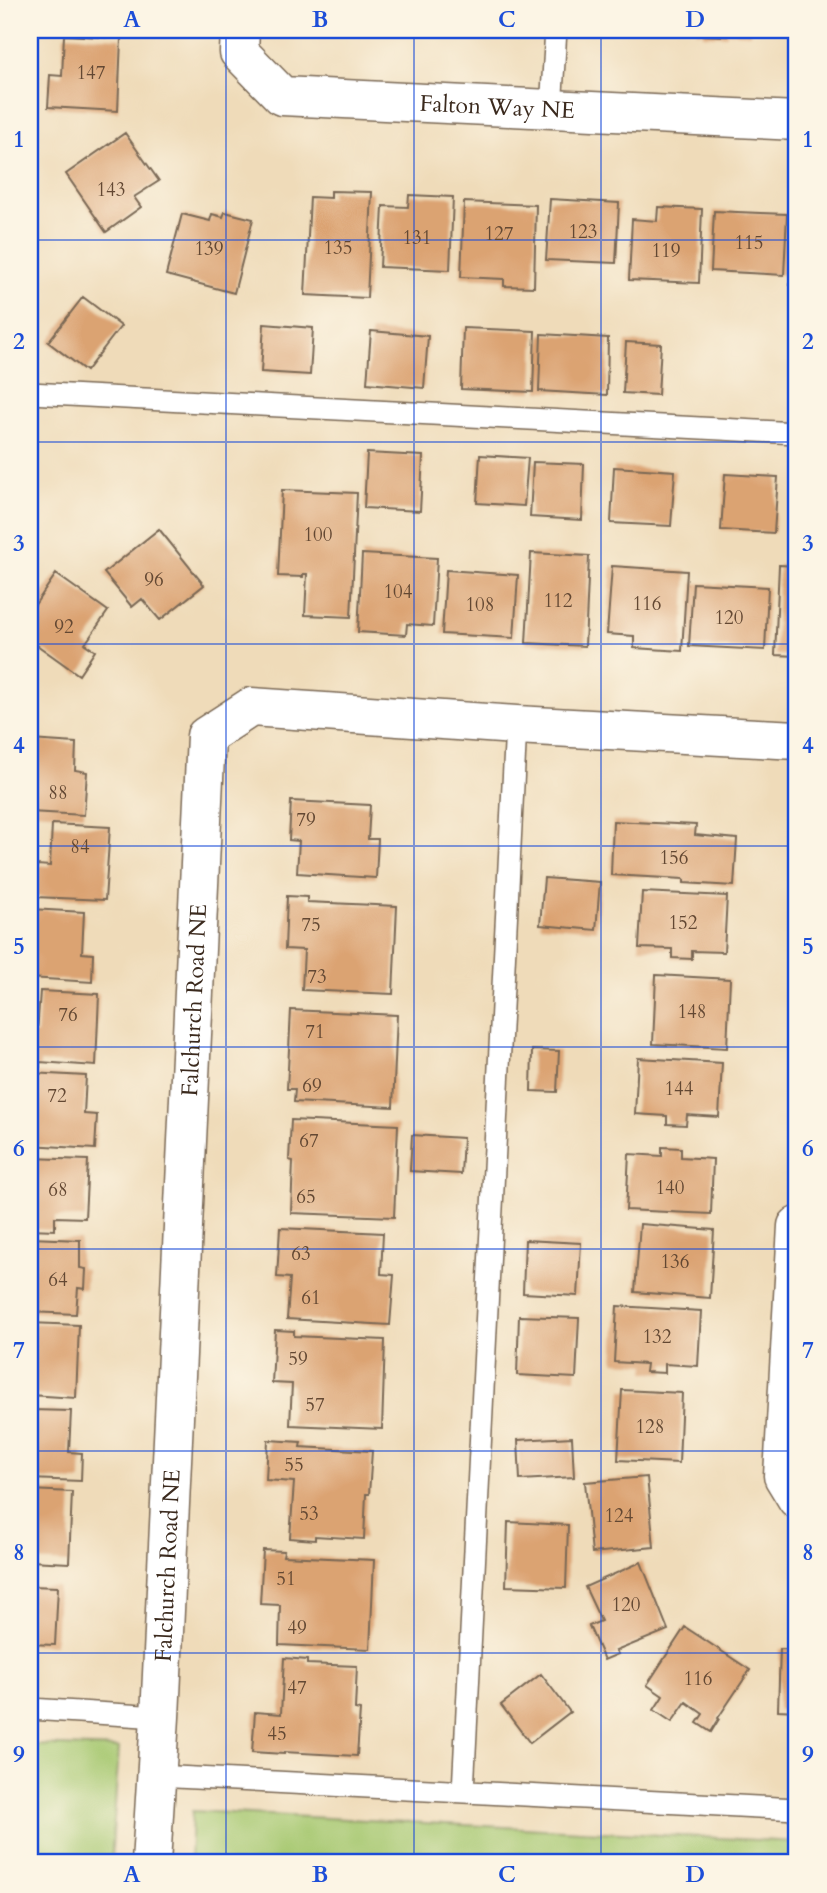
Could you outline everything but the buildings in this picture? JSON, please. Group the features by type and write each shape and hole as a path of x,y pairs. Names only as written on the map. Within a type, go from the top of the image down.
{"street":[{"name":"Falton Way NE","path":"240,30 239,52 282,96 797,121"},
{"name":"Falchurch Road NE","path":"151,1863 206,736 251,707 797,740"},
{"path":"797,1226 783,1476 797,1499"}],"lane":[{"path":"551,109 556,30"},
{"path":"30,393 797,433"},
{"path":"463,1791 516,725"},
{"path":"30,1709 160,1717"},
{"path":"156,1776 797,1809"}],"green space":[{"path":"30,1745 119,1748 111,1863 30,1863"},
{"path":"192,1811 797,1842 797,1863 190,1863"}]}
